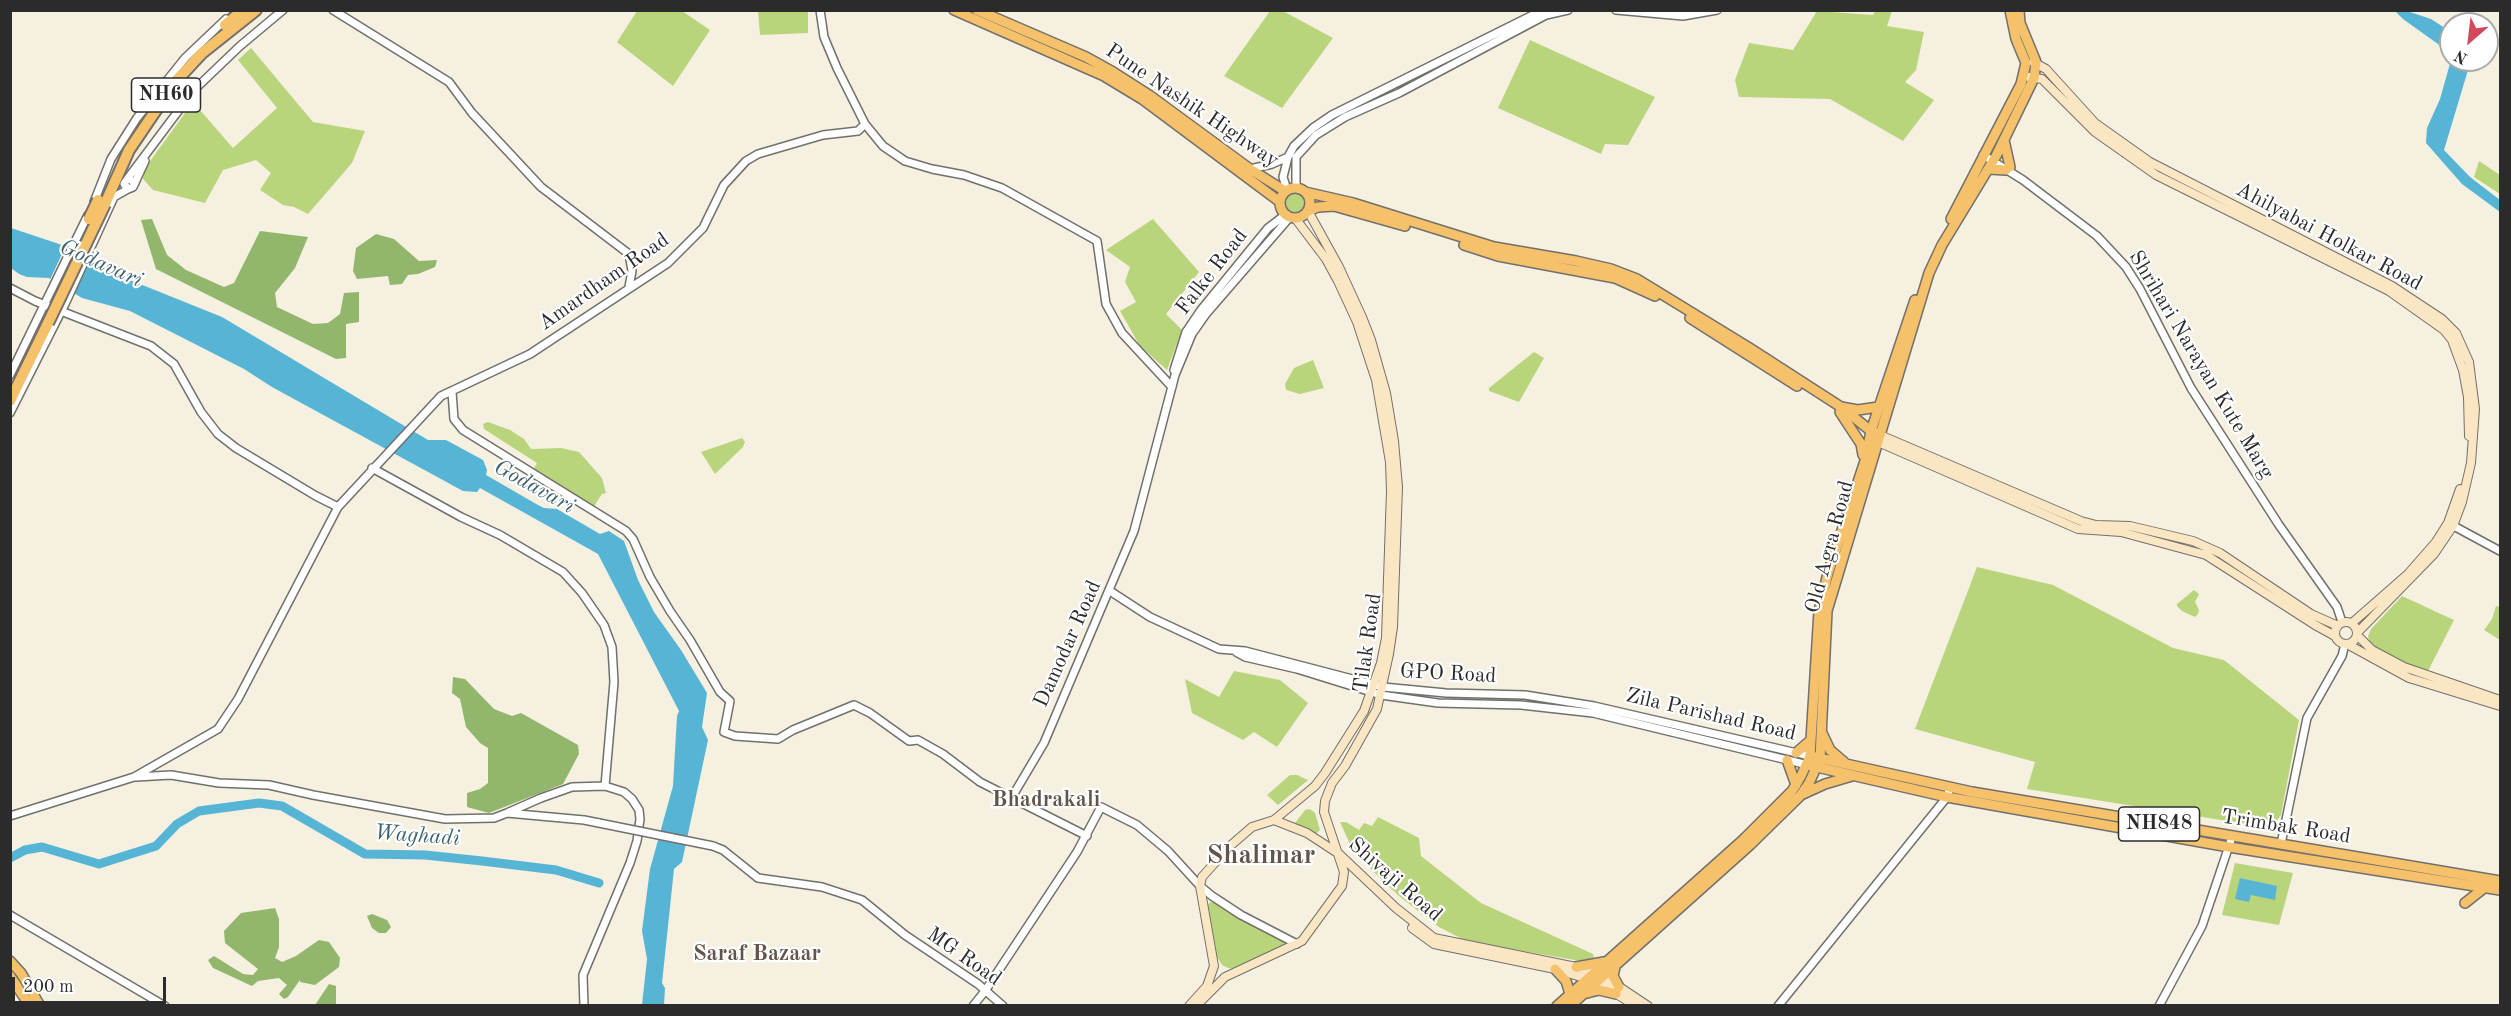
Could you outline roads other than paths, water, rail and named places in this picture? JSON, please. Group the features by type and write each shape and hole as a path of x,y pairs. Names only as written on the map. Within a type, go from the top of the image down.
{"highway":[{"name":"NH60","path":"10,385 122,149 169,81 188,59 243,10"},
{"name":"NH60","path":"10,401 129,150 175,82 202,53 256,10"}],"main road":[{"path":"954,10 1104,76 1142,99 1280,202 1290,217 1302,216 1308,211 1326,206 1348,208 1498,256 1616,278 1658,298 1841,410 1861,444 1865,461"},
{"name":"Pune Nashik Highway","path":"977,10 1086,57 1113,72 1149,95 1250,169 1293,190"},
{"path":"2010,10 2016,39 2031,63"},
{"path":"2019,10 2020,23 2031,63"},
{"name":"Old Agra Road","path":"1610,964 1744,838 1796,785 1813,762 1811,740 1819,611 1828,573 1929,273 1942,245 2004,140 2034,78 2031,63"},
{"name":"Old Agra Road","path":"1557,1005 1595,977 1750,845 1800,796 1813,762 1821,731 1827,612 1874,436 1878,407 1928,260 2031,63"},
{"name":"Ahilyabai Holkar Road","path":"2031,63 2046,69 2095,123 2150,162 2392,286 2456,333 2469,362 2475,409 2471,463 2462,502 2434,554 2357,634"},
{"name":"Ahilyabai Holkar Road","path":"2022,80 2034,78 2048,83 2095,132 2156,175 2389,291 2444,330 2452,340 2463,370 2468,397 2469,430 2463,481 2451,524 2408,574 2352,623"},
{"path":"1988,169 2008,168 2004,140"},
{"path":"1280,202 1293,190"},
{"path":"1293,190 1310,199 1308,211"},
{"path":"1293,190 1353,202 1494,247 1576,261 1611,269 1638,279 1841,410 1874,436 2081,521 2096,525 2130,526 2161,533 2220,553 2231,565 2315,626 2346,644 2409,678 2500,706"},
{"name":"Tilak Road","path":"1308,211 1339,267 1371,340 1383,378 1394,441 1398,487 1393,627 1382,691 1377,709 1345,766 1332,783 1325,801 1324,812 1340,854 1344,872"},
{"name":"Tilak Road","path":"1200,886 1206,870 1230,846 1252,827 1274,820 1315,786 1325,773 1364,711 1386,638 1391,491 1385,430 1376,380 1357,322 1326,259 1290,217"},
{"path":"1841,410 1878,407"},
{"path":"2231,565 2310,614 2340,624 2352,623 2357,634 2372,650 2404,667 2500,700"},
{"path":"2335,636 2340,624"},
{"path":"2346,644 2354,642 2357,634"},
{"path":"1821,731 1830,750 1857,771"},
{"path":"1796,753 1811,740"},
{"path":"1787,760 1796,785"},
{"name":"Trimbak Road","path":"1813,762 2232,837 2500,881"},
{"path":"1800,796 1857,771"},
{"name":"Trimbak Road","path":"1857,771 1947,797 2229,847 2500,890"},
{"name":"Shivaji Road","path":"1274,820 1307,833 1340,854 1396,908 1434,938 1576,967 1595,977"},
{"path":"1196,1005 1216,984 1229,975 1297,944 1307,936 1342,886 1344,872"},
{"name":"Shivaji Road","path":"1344,872 1354,876 1420,935 1434,944 1595,977"},
{"path":"1189,1005 1207,986 1214,966 1200,886"},
{"path":"2465,903 2484,888"},
{"path":"10,961 21,973 39,1005"},
{"path":"1576,967 1610,964 1617,991"},
{"path":"1214,966 1229,975"},
{"path":"1554,969 1569,985 1570,994"},
{"path":"10,976 30,1005"},
{"path":"1595,977 1636,1005"},
{"name":"Old Agra Road","path":"1570,1005 1595,977"},
{"path":"1581,995 1595,989 1617,991 1648,1005"}],"street":[{"path":"10,375 96,198 111,159 162,84 185,58 236,10"},
{"path":"10,413 64,307 114,197 134,187 131,181 146,156 194,90 240,46 283,10"},
{"path":"333,10 449,82 472,113 541,187 629,254 632,271 629,287"},
{"path":"820,10 824,38 865,124 883,146 905,161 964,175 1002,188 1097,241 1106,304 1122,333 1172,387"},
{"path":"1293,190 1283,177 1288,157 1294,146 1332,115 1544,12 1568,10"},
{"path":"1616,10 1683,16 1717,10"},
{"path":"1671,10 1692,10"},
{"path":"1293,190 1296,157 1316,135 1345,117 1446,69 1544,12"},
{"name":"Amardham Road","path":"134,777 218,729 238,699 338,507 441,396 530,354 668,263 703,228 724,184 746,161 758,154 823,135 858,131 865,124"},
{"name":"Shrihari Narayan Kute Marg","path":"1985,152 2097,236 2126,267 2140,289 2191,388 2279,525 2337,607 2340,624"},
{"path":"1250,169 1272,164 1288,157"},
{"name":"Falke Road","path":"1172,387 1192,334 1206,314 1290,217"},
{"path":"10,288 44,304 64,307 151,346 174,364 201,412 218,434 286,478 338,507"},
{"name":"Damodar Road","path":"1012,797 1044,743 1134,531 1172,387"},
{"path":"452,392 454,419 463,430 626,531 670,611 720,692 730,701 724,732 735,736 778,739 854,705 862,708 909,741 918,740 943,754 980,782 1087,836"},
{"path":"372,468 460,517 534,554 563,572 582,593 604,625 612,647 614,702 605,786"},
{"path":"2451,524 2500,551"},
{"name":"GPO Road","path":"1110,591 1134,608 1179,632 1219,649 1295,667 1372,689 1438,702 1593,710"},
{"path":"2281,844 2307,718 2342,656 2346,644"},
{"name":"GPO Road","path":"1382,691 1525,695 1593,710"},
{"path":"1490,693 1491,703"},
{"name":"Zila Parishad Road","path":"1593,710 1796,753 1813,762"},
{"name":"Zila Parishad Road","path":"1593,710 1787,760 1813,762"},
{"path":"10,816 134,777 171,775 219,783 269,784 313,795 445,819 494,818 572,787 605,786 624,792 639,810 637,841 583,975 584,1005"},
{"path":"1778,1005 1947,797 1950,787"},
{"path":"973,1005 985,991 1087,836 1101,807 1137,825 1168,851 1200,886 1241,915 1297,944"},
{"name":"MG Road","path":"507,813 584,820 713,846 723,850 758,878 822,887 862,900 905,935 1003,1005"},
{"path":"2159,1005 2202,926 2232,837"},
{"path":"10,915 165,1005"}],"water":[{"path":"2395,11 2407,11 2439,24 2439,45 2438,44"},
{"path":"2448,72 2467,72 2444,150 2470,177 2500,200 2500,212 2462,184 2426,143 2427,128 2440,99"},
{"name":"Godavari","path":"11,228 65,246 102,263 110,272 222,317 428,440 446,440 483,460 487,470 486,475 538,505 557,509 600,534 609,531 624,541 638,580 654,612 707,693 702,727 708,740 682,862 674,869 662,983 665,988 664,1005 642,1005 647,959 642,931 650,869 673,786 679,711 598,554 480,488 477,492 463,491 272,387 244,369 130,311 82,298 49,278 27,277 19,274 11,268"},
{"path":"2240,878 2277,886 2275,900 2251,895 2249,902 2235,899"}],"waterway":[{"name":"Waghadi","path":"10,858 25,850 42,847 99,864 156,846 177,824 199,811 259,803 282,806 365,854 425,855 556,870 599,883"}],"district":[{"name":"Bhadrakali","path":"1046,800"},
{"name":"Shalimar","path":"1261,856"},
{"name":"Saraf Bazaar","path":"757,954"}]}
